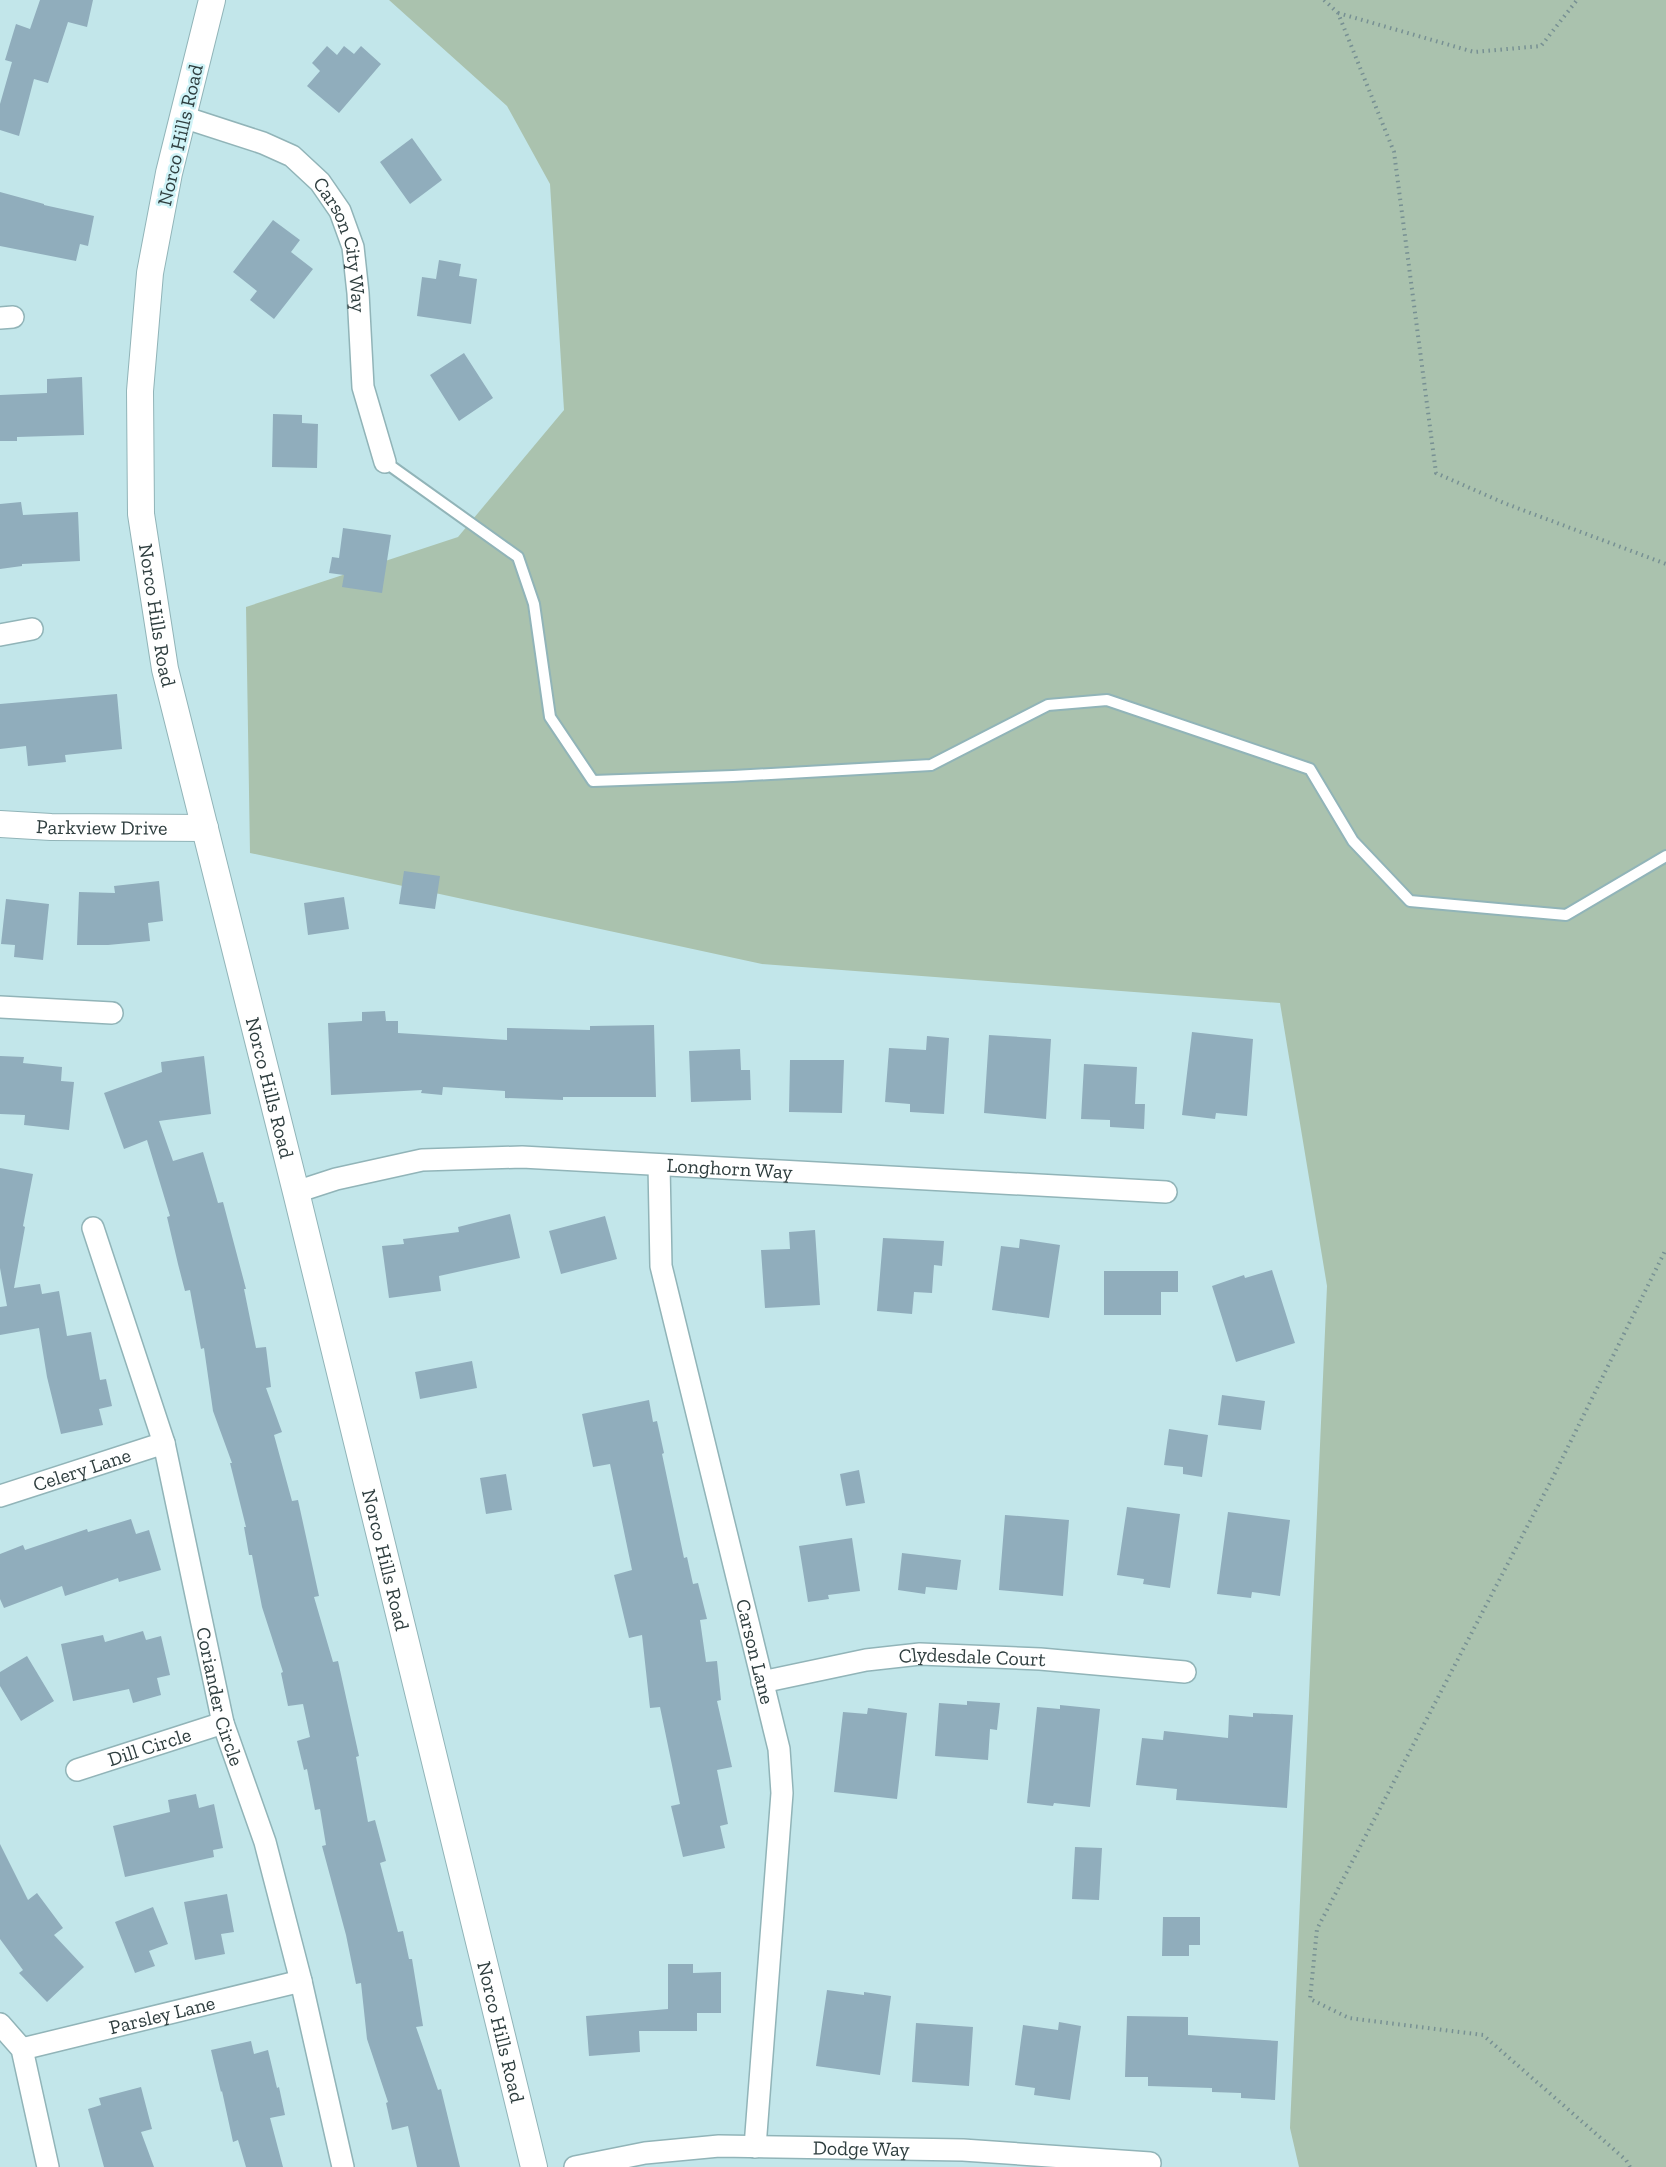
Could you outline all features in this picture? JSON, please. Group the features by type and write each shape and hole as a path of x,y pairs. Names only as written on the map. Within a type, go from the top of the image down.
{"street":[{"name":"Norco Hills Road","path":"212,0 169,173 150,273 140,391 141,514 165,669 296,1192 534,2167"},
{"name":"Carson City Way","path":"183,117 263,143 292,156 320,182 340,211 353,247 363,387 385,462"},
{"path":"0,635 32,629"},
{"name":"Parkview Drive","path":"0,824 205,828"},
{"path":"0,1006 112,1013"},
{"name":"Longhorn Way","path":"296,1192 336,1179 422,1160 522,1157 1166,1192"},
{"name":"Carson Lane","path":"659,1165 661,1266 779,1749 782,1793 755,2146"},
{"name":"Coriander Circle","path":"93,1228 164,1443 223,1723 265,1842 301,1981 343,2167"},
{"name":"Celery Lane","path":"0,1496 164,1443"},
{"name":"Clydesdale Court","path":"762,1682 866,1660 920,1654 1040,1659 1185,1672"},
{"name":"Dill Circle","path":"77,1770 223,1723"},
{"name":"Parsley Lane","path":"22,2049 301,1981"},
{"path":"0,2024 22,2049 48,2167"},
{"name":"Dodge Way","path":"575,2167 645,2153 719,2146 755,2146 923,2158 963,2150 1150,2163"}],"lane":[{"path":"385,462 518,557 534,604 550,717 592,781 931,765 1048,705 1107,700 1310,769 1353,841 1410,901 1566,915 1666,856"}],"path":[{"path":"1324,0 1338,13 1394,152 1436,472 1504,503 1666,564"},
{"path":"1338,13 1474,52 1541,46 1577,0"},
{"path":"1630,2167 1626,2160 1483,2035 1349,2018 1310,1999 1317,1929 1552,1479 1666,1249"}],"green space":[{"path":"389,0 1666,0 1666,2167 1299,2167 1290,2128 1327,1286 1280,1003 762,964 250,853 246,607 458,537 564,410 550,184 507,106"}],"building":[{"path":"40,0 93,0 87,27 68,22 48,83 34,79 19,136 0,130 0,104 12,62 5,60 16,24 30,29"},
{"path":"327,46 337,55 344,46 354,54 361,46 381,64 339,113 307,86 320,71 312,63"},
{"path":"412,138 442,180 410,204 380,162"},
{"path":"0,192 94,216 88,246 80,244 76,261 0,246"},
{"path":"273,220 300,240 291,252 313,269 274,319 250,300 257,291 233,272"},
{"path":"439,260 461,264 459,276 477,279 471,324 417,316 422,277 436,279"},
{"path":"464,353 493,398 459,421 430,375"},
{"path":"82,377 84,435 17,437 17,441 0,441 0,395 47,393 47,379"},
{"path":"273,414 302,415 302,423 318,424 317,468 272,467"},
{"path":"21,502 23,515 78,512 80,561 22,564 22,566 0,569 0,504"},
{"path":"343,528 391,535 382,593 342,587 344,575 329,573 332,557 339,558"},
{"path":"117,694 122,749 65,755 66,762 28,766 26,746 0,749 0,704"},
{"path":"404,871 440,876 435,909 399,904"},
{"path":"159,881 163,921 148,923 150,941 77,945 79,892 115,893 114,886"},
{"path":"344,897 349,929 308,935 304,903"},
{"path":"6,899 49,904 43,960 14,957 15,945 1,944"},
{"path":"385,1011 386,1021 398,1021 398,1033 507,1040 507,1028 590,1030 590,1026 654,1025 656,1097 563,1097 563,1100 505,1098 505,1091 443,1087 442,1095 421,1093 422,1090 331,1095 328,1023 362,1021 362,1012"},
{"path":"1192,1032 1253,1039 1247,1116 1216,1113 1215,1119 1182,1115"},
{"path":"989,1035 1051,1039 1046,1119 984,1113"},
{"path":"927,1036 949,1038 944,1114 910,1112 910,1104 885,1102 889,1048 926,1050"},
{"path":"740,1049 741,1070 750,1070 751,1100 691,1102 689,1051"},
{"path":"0,1056 24,1057 23,1063 62,1067 61,1081 74,1082 69,1130 24,1125 25,1115 0,1114"},
{"path":"204,1056 211,1114 159,1121 173,1161 203,1152 218,1203 223,1202 246,1289 244,1289 256,1348 266,1347 271,1387 266,1388 282,1432 274,1435 292,1501 298,1500 319,1596 314,1597 333,1662 338,1661 359,1756 356,1757 368,1822 375,1820 386,1861 380,1863 398,1932 403,1931 409,1959 412,1959 423,2026 416,2027 438,2090 441,2089 460,2167 417,2167 408,2126 392,2130 386,2103 388,2102 367,2039 361,1983 356,1984 346,1935 322,1846 326,1845 320,1809 315,1810 307,1769 304,1770 297,1741 310,1737 303,1704 288,1706 281,1673 283,1672 262,1607 252,1555 249,1555 244,1527 246,1527 230,1463 232,1463 213,1411 204,1348 201,1349 190,1290 185,1291 178,1264 167,1217 170,1216 147,1140 124,1149 104,1093 162,1072 161,1062"},
{"path":"790,1060 844,1060 842,1113 789,1112"},
{"path":"1084,1064 1137,1067 1135,1104 1145,1104 1144,1129 1110,1127 1110,1120 1081,1119"},
{"path":"0,1168 33,1174 14,1288 40,1284 42,1294 59,1291 67,1336 91,1332 100,1380 106,1379 112,1406 99,1409 103,1425 61,1434 47,1377 39,1328 0,1335 0,1307 7,1306 0,1268"},
{"path":"510,1214 520,1258 439,1276 441,1291 389,1298 382,1246 404,1244 403,1239 459,1232 458,1227"},
{"path":"605,1216 617,1259 561,1274 549,1231"},
{"path":"815,1230 820,1305 765,1308 761,1250 790,1249 789,1232"},
{"path":"883,1238 944,1241 942,1266 934,1265 932,1293 914,1292 912,1314 877,1311"},
{"path":"1020,1239 1060,1245 1049,1318 992,1310 1001,1246 1019,1248"},
{"path":"1272,1270 1295,1343 1236,1362 1212,1286 1244,1275 1245,1278"},
{"path":"1104,1271 1178,1271 1178,1292 1161,1292 1161,1315 1104,1315"},
{"path":"472,1361 477,1388 420,1399 415,1372"},
{"path":"1222,1395 1265,1401 1261,1430 1218,1425"},
{"path":"649,1400 653,1422 657,1421 684,1558 687,1557 693,1584 698,1583 707,1619 700,1620 706,1662 717,1661 721,1700 717,1701 732,1767 717,1770 728,1824 720,1826 725,1848 683,1857 671,1806 680,1804 660,1707 650,1708 642,1635 629,1638 614,1575 632,1570 610,1464 593,1467 582,1414"},
{"path":"1169,1429 1208,1435 1202,1477 1183,1474 1183,1467 1164,1465"},
{"path":"859,1470 865,1503 846,1506 840,1474"},
{"path":"506,1474 512,1510 486,1514 480,1478"},
{"path":"1127,1507 1180,1514 1170,1588 1143,1584 1144,1579 1117,1575"},
{"path":"1228,1512 1290,1520 1280,1596 1252,1592 1251,1598 1217,1594"},
{"path":"1005,1515 1069,1520 1063,1596 999,1590"},
{"path":"131,1519 136,1534 149,1530 161,1570 119,1582 118,1578 65,1596 62,1586 4,1608 0,1599 0,1554 23,1545 25,1550 87,1529 88,1532"},
{"path":"852,1538 860,1591 828,1595 829,1599 808,1602 799,1546"},
{"path":"902,1553 961,1560 957,1590 926,1587 925,1594 898,1590"},
{"path":"143,1631 146,1640 161,1636 170,1675 157,1678 161,1695 133,1703 129,1689 73,1701 61,1644 103,1635 105,1642"},
{"path":"27,1656 54,1701 21,1721 0,1686 0,1672"},
{"path":"967,1701 1000,1703 997,1730 990,1729 988,1760 935,1756 939,1703 967,1705"},
{"path":"1060,1705 1100,1709 1090,1807 1027,1803 1037,1707 1060,1709"},
{"path":"868,1708 907,1713 897,1799 834,1792 843,1712 867,1714"},
{"path":"1253,1713 1293,1715 1287,1808 1176,1800 1177,1789 1136,1785 1142,1738 1163,1740 1164,1731 1228,1738 1229,1715 1253,1717"},
{"path":"196,1794 199,1808 214,1804 223,1848 213,1850 214,1857 125,1877 113,1826 170,1812 168,1800"},
{"path":"0,1844 28,1900 37,1893 63,1928 54,1935 84,1967 47,2002 19,1973 23,1970 0,1939"},
{"path":"1075,1847 1102,1848 1099,1900 1072,1899"},
{"path":"227,1894 234,1932 221,1934 225,1954 195,1960 184,1902"},
{"path":"153,1907 168,1944 149,1951 155,1966 135,1973 115,1922"},
{"path":"1163,1917 1200,1917 1200,1945 1189,1945 1189,1956 1162,1956"},
{"path":"668,1964 693,1964 693,1973 721,1972 721,2013 697,2013 697,2031 639,2031 640,2052 589,2056 586,2016 668,2009"},
{"path":"827,1990 891,1996 880,2075 816,2066"},
{"path":"1127,2016 1188,2017 1188,2035 1278,2041 1275,2100 1241,2098 1241,2093 1212,2092 1212,2088 1148,2086 1148,2077 1125,2077"},
{"path":"1059,2022 1081,2026 1070,2100 1034,2095 1035,2088 1015,2085 1023,2025 1058,2030"},
{"path":"916,2023 973,2027 969,2086 912,2082"},
{"path":"251,2041 254,2054 268,2050 277,2088 279,2087 285,2115 270,2118 283,2167 246,2167 238,2140 233,2142 211,2050"},
{"path":"141,2087 152,2129 141,2132 154,2167 104,2167 88,2109 101,2105 99,2098"}]}
